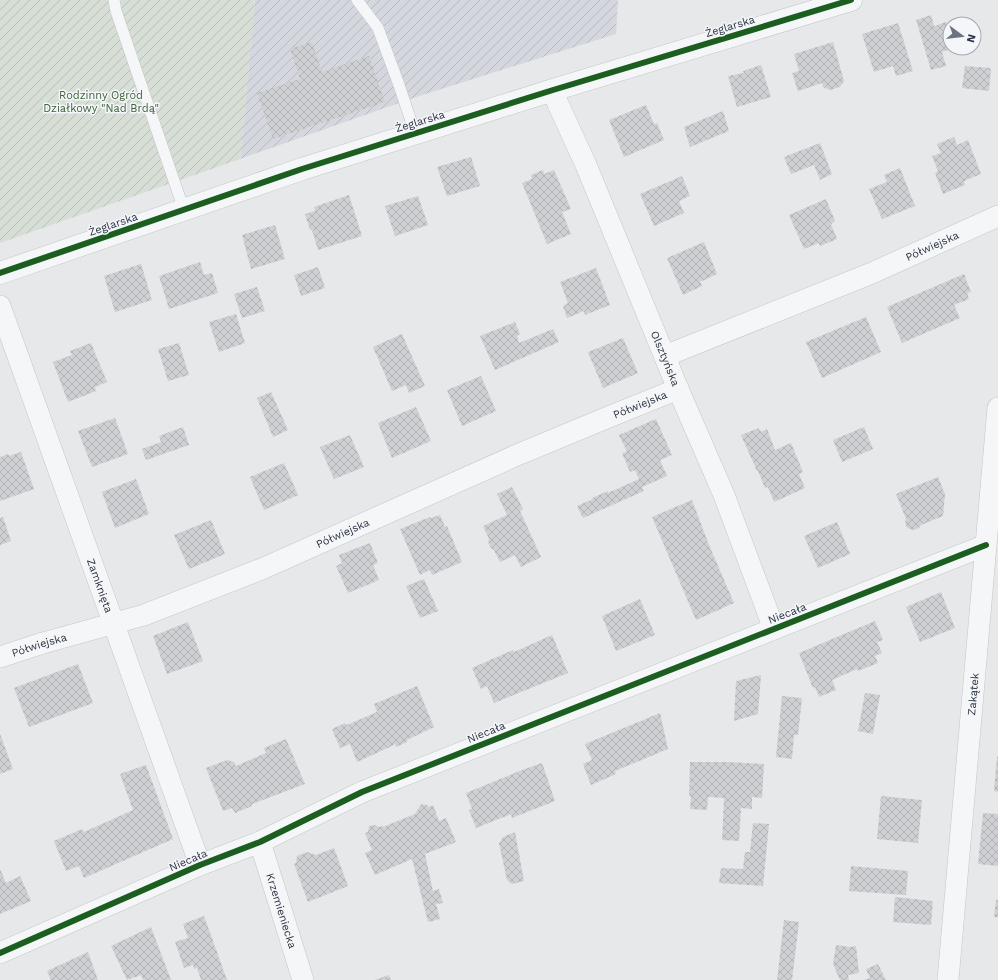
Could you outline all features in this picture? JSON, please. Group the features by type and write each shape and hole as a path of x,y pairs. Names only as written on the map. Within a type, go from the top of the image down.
{"street":[{"name":"Żeglarska","path":"0,273 302,169 554,90 851,0"},
{"name":"Olsztyńska","path":"554,90 558,104 589,173 664,356 724,495 774,628"},
{"name":"Półwiejska","path":"664,356 872,273 998,216"},
{"name":"Zamknięta","path":"0,306 200,865"},
{"name":"Półwiejska","path":"0,657 43,643 144,615 264,568 517,455 678,389"},
{"name":"Zakątek","path":"948,980 998,408"},
{"name":"Niecała","path":"0,953 200,865 260,842 362,792 986,545"},
{"name":"Krzemieniecka","path":"260,842 303,980"}],"lane":[{"path":"114,0 116,11 184,210"},
{"path":"357,0 378,28 415,133"}],"shaded area":[{"path":"255,0 618,0 616,34 419,96 240,159"}],"green space":[{"name":"Rodzinny Ogród Działkowy \"Nad Brdą\"","path":"0,0 255,0 240,159 0,243"}],"building":[{"path":"931,15 934,26 942,23 942,56 946,66 931,70 916,20"},
{"path":"898,23 913,71 896,76 893,66 874,72 862,34"},
{"path":"312,42 322,72 369,56 385,102 273,139 257,93 300,79 290,49"},
{"path":"833,42 844,81 840,87 830,90 823,87 822,83 798,91 792,73 799,71 794,54"},
{"path":"761,65 771,97 737,107 728,76 744,73 743,71"},
{"path":"965,66 991,68 989,91 962,88"},
{"path":"646,105 654,124 657,123 664,140 624,157 609,120"},
{"path":"723,111 729,131 690,147 684,127"},
{"path":"954,137 957,145 968,140 981,174 964,181 965,185 943,194 935,173 938,171 932,156 941,153 937,144"},
{"path":"820,143 832,174 820,180 814,165 791,174 784,157"},
{"path":"471,157 480,186 447,196 437,167"},
{"path":"900,168 915,206 882,219 869,189 887,182 884,175"},
{"path":"543,170 544,174 554,170 571,209 562,212 571,234 547,244 522,183 532,179 531,175"},
{"path":"682,176 690,196 679,201 684,213 654,226 640,194"},
{"path":"349,195 362,236 318,250 305,214 315,211 314,207"},
{"path":"418,196 428,225 395,236 385,206"},
{"path":"826,199 835,221 831,224 837,239 820,246 819,243 804,249 789,215"},
{"path":"275,225 285,259 251,269 242,235"},
{"path":"704,242 717,274 700,282 702,286 683,295 667,258"},
{"path":"200,262 204,275 212,273 218,293 169,309 159,276"},
{"path":"141,264 152,300 115,312 104,276"},
{"path":"318,267 325,288 301,296 294,275"},
{"path":"596,268 610,305 585,315 584,311 567,318 563,306 568,303 560,282"},
{"path":"964,274 971,292 967,293 969,299 954,305 960,318 902,343 887,307"},
{"path":"257,287 265,311 242,318 234,294"},
{"path":"236,314 245,343 219,352 209,322"},
{"path":"866,317 881,352 822,378 806,342"},
{"path":"515,322 520,334 517,336 519,343 553,329 559,342 495,370 480,336"},
{"path":"402,334 425,386 409,393 406,385 392,391 373,347"},
{"path":"623,338 638,373 603,388 588,352"},
{"path":"91,343 107,382 95,387 96,391 68,402 53,362 72,355 70,351"},
{"path":"179,343 189,375 168,381 158,349"},
{"path":"481,376 496,411 462,426 447,390"},
{"path":"271,392 288,430 273,437 257,398"},
{"path":"416,407 431,441 392,458 378,423"},
{"path":"115,418 128,454 92,467 78,431"},
{"path":"656,419 672,455 660,460 667,476 642,487 644,491 583,518 577,506 608,491 608,493 639,479 635,470 630,472 622,453 627,452 619,435"},
{"path":"183,427 189,445 146,460 142,449 161,442 159,436"},
{"path":"864,427 873,449 842,462 833,440"},
{"path":"759,428 761,432 767,429 775,450 791,443 803,472 799,474 805,488 774,502 768,487 765,488 741,435"},
{"path":"350,435 364,467 334,479 320,447"},
{"path":"21,452 34,489 0,501 0,457"},
{"path":"284,463 298,495 264,510 250,477"},
{"path":"938,477 945,494 943,516 913,530 907,528 905,522 906,519 896,494"},
{"path":"136,479 149,514 115,528 102,492"},
{"path":"512,487 523,509 520,511 541,557 521,567 515,555 500,562 488,542 489,539 483,526 507,515 497,494"},
{"path":"692,500 709,545 734,603 696,620 652,517"},
{"path":"440,515 445,527 447,526 462,562 432,575 430,570 420,575 400,529 430,517"},
{"path":"3,517 11,541 0,545 0,518"},
{"path":"211,520 225,554 189,569 174,535"},
{"path":"837,522 850,554 818,568 804,536"},
{"path":"370,543 378,563 373,565 379,580 348,593 336,566 342,563 339,555"},
{"path":"424,579 438,611 420,618 406,586"},
{"path":"941,592 955,628 920,642 906,607"},
{"path":"640,599 655,635 616,651 602,616"},
{"path":"875,621 883,640 877,642 882,653 875,656 878,663 858,671 857,669 832,680 836,690 819,697 815,687 813,688 799,653"},
{"path":"188,622 203,661 167,674 153,636"},
{"path":"552,635 568,673 494,703 487,686 481,689 472,668 513,650 514,652"},
{"path":"78,664 93,703 29,727 14,688"},
{"path":"761,675 758,714 734,721 736,681"},
{"path":"417,686 434,727 396,747 395,744 357,762 350,744 340,748 332,729 345,723 347,725 377,712 374,704"},
{"path":"865,693 880,695 873,734 858,731"},
{"path":"782,696 802,698 798,735 794,735 792,759 776,757"},
{"path":"660,713 668,749 615,771 616,774 591,785 583,764 592,760 585,744"},
{"path":"0,734 13,769 0,774"},
{"path":"286,739 305,784 252,804 252,806 235,813 232,808 223,811 206,768 227,760 234,762 236,766 266,753 264,748"},
{"path":"998,757 998,792 994,791"},
{"path":"690,762 764,764 762,798 752,797 752,809 741,808 739,841 722,840 724,798 708,797 707,810 690,809"},
{"path":"542,763 555,801 512,818 511,814 476,828 469,810 472,809 466,793"},
{"path":"146,765 173,839 84,878 79,866 66,871 54,841 82,829 84,832 133,810 120,774"},
{"path":"881,796 922,800 918,843 877,839"},
{"path":"421,804 429,807 433,805 439,821 446,818 456,842 425,854 433,891 439,889 443,903 436,904 440,919 428,922 412,859 375,875 365,853 372,850 365,833 368,832 369,826 375,825 383,827 415,814"},
{"path":"983,813 998,814 998,866 978,864"},
{"path":"753,823 769,824 763,886 719,883 721,868 743,869 745,852 750,852"},
{"path":"515,832 524,881 512,884 507,880 499,843 503,837"},
{"path":"334,848 348,886 308,902 294,864 296,863 297,856 307,852 316,855"},
{"path":"851,866 908,871 906,895 849,891"},
{"path":"0,869 6,883 20,876 31,901 0,914"},
{"path":"895,897 933,901 931,925 893,922"},
{"path":"996,900 998,900 998,917 994,917"},
{"path":"204,916 227,980 201,980 197,968 194,969 193,965 184,968 175,942 188,938 183,924"},
{"path":"784,920 799,922 792,980 777,980"},
{"path":"151,927 171,980 143,980 141,975 127,980 111,946"},
{"path":"836,945 850,947 856,946 859,973 848,975 849,980 840,980 833,964"},
{"path":"88,952 98,980 51,980 47,971"},
{"path":"878,964 886,980 864,980 870,978 866,969"},
{"path":"389,975 391,980 375,980"}],"cycle path":[{"path":"0,273 302,169 553,90 851,0"},
{"path":"0,953 200,865 260,842 362,792 986,545"}]}
